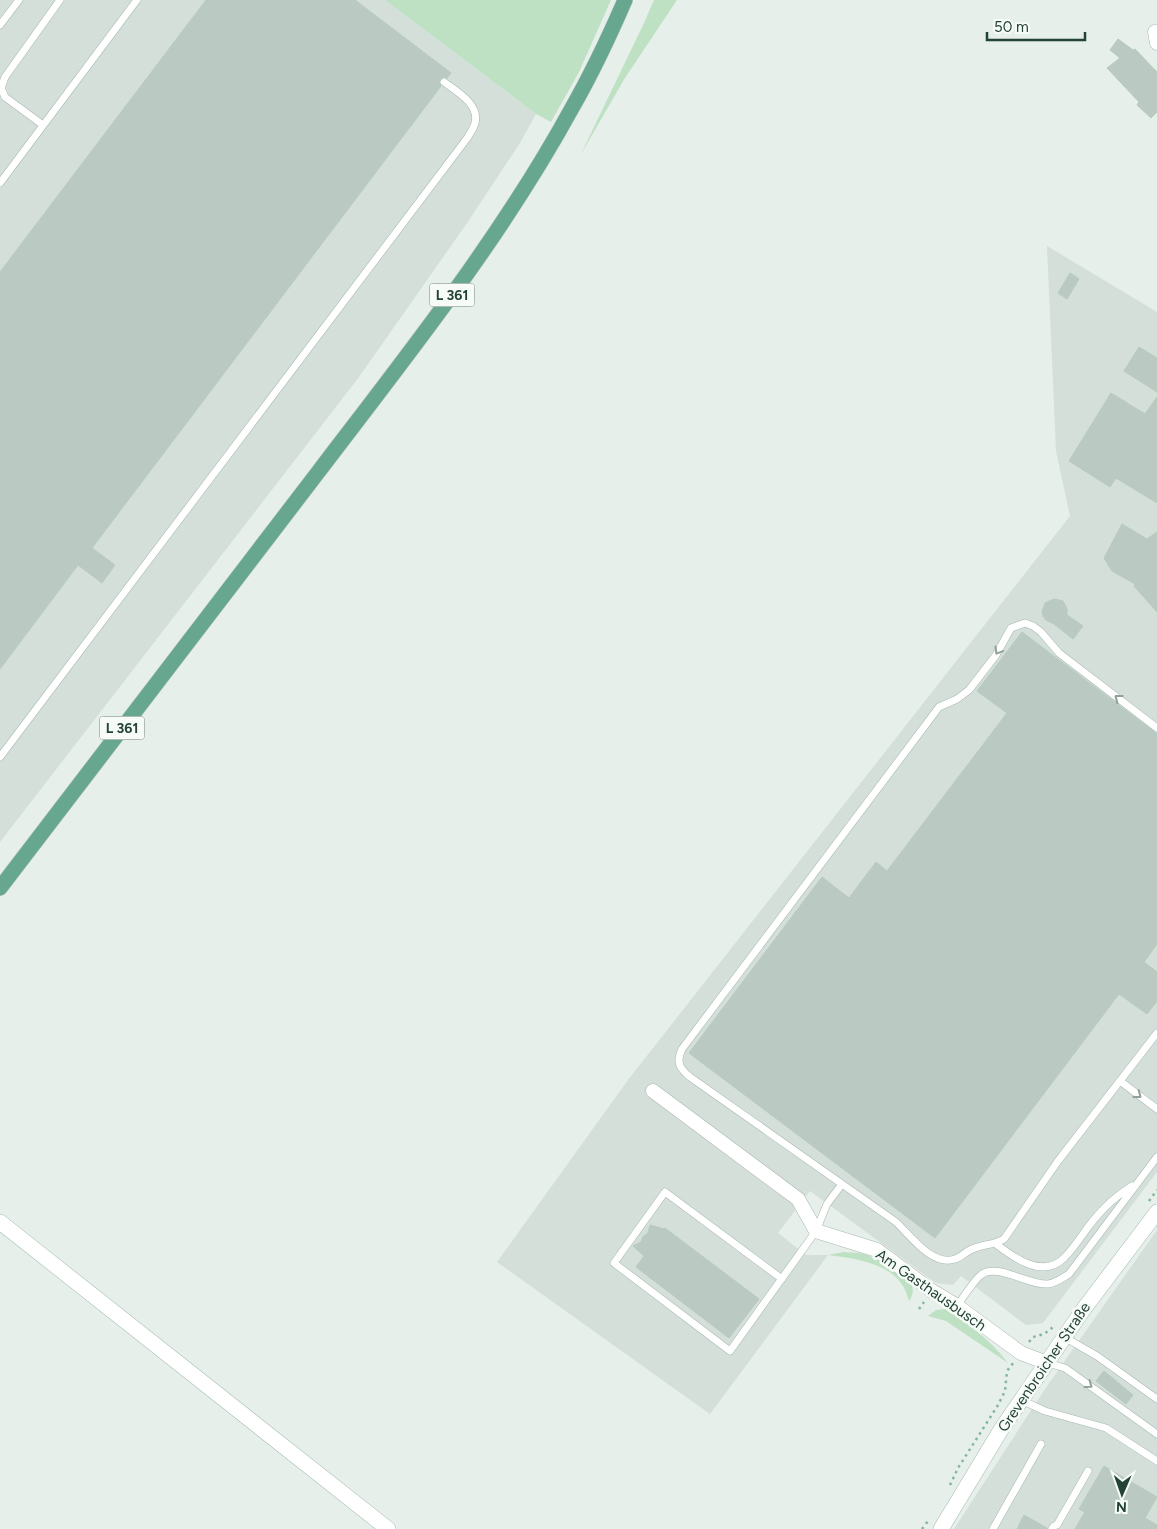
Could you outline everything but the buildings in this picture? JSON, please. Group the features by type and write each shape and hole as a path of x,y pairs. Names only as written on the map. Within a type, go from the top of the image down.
{"main road":[{"name":"L 361","path":"0,888 378,394 474,264 561,129 590,76 625,0"}],"street":[{"path":"653,1090 798,1199 816,1231"},
{"name":"Grevenbroicher Straße","path":"941,1529 1021,1400 1083,1310 1157,1212"},
{"path":"0,1222 388,1529"},
{"name":"Am Gasthausbusch","path":"816,1231 877,1250 1021,1353 1047,1363"}],"lane":[{"path":"0,25 19,0"},
{"path":"43,125 5,96 1,88 5,77 60,0"},
{"path":"0,183 137,0"},
{"path":"0,757 468,138 476,121 474,110 468,100 444,82"},
{"path":"1157,728 1059,653 1041,632 1033,626 1025,623 1011,628 996,655 969,690 957,699 939,707 729,986 679,1056 678,1063 681,1070 896,1222 911,1239 942,1261 954,1260 973,1248 996,1244 1004,1239 1058,1161 1157,1033"},
{"path":"1120,1081 1157,1109"},
{"path":"957,1306 981,1274 989,1271 1001,1272 1046,1285 1055,1283 1069,1274 1157,1157"},
{"path":"996,1244 1021,1261 1036,1266 1055,1264 1063,1260 1110,1201 1138,1182"},
{"path":"782,1279 665,1192 614,1263 730,1351 782,1279 816,1231 827,1204 842,1184"},
{"path":"1064,1337 1097,1356 1157,1399"},
{"path":"1047,1363 1065,1368 1157,1434"},
{"path":"1021,1400 1045,1411 1106,1428 1157,1461"},
{"path":"993,1529 1042,1444"},
{"path":"1052,1529 1058,1525 1088,1471"}],"shaded area":[{"path":"0,0 385,0 536,114 520,143 467,223 359,377 0,842"},
{"path":"1047,246 1157,312 1157,1172 1043,1323 1026,1325 961,1276 953,1285 936,1283 810,1191 778,1233 806,1255 828,1255 710,1414 497,1262 628,1080 1070,516 1056,451"},
{"path":"1157,1230 1157,1529 954,1529 1045,1389"}],"green space":[{"path":"385,0 611,0 579,72 551,122 536,114"},
{"path":"654,0 677,0 625,78 581,154 644,23"},
{"path":"844,1252 869,1256 898,1271 912,1286 913,1290 909,1301 901,1283 886,1270 867,1262 828,1255"},
{"path":"945,1309 987,1340 1008,1363 946,1321 928,1316 936,1310"}]}
